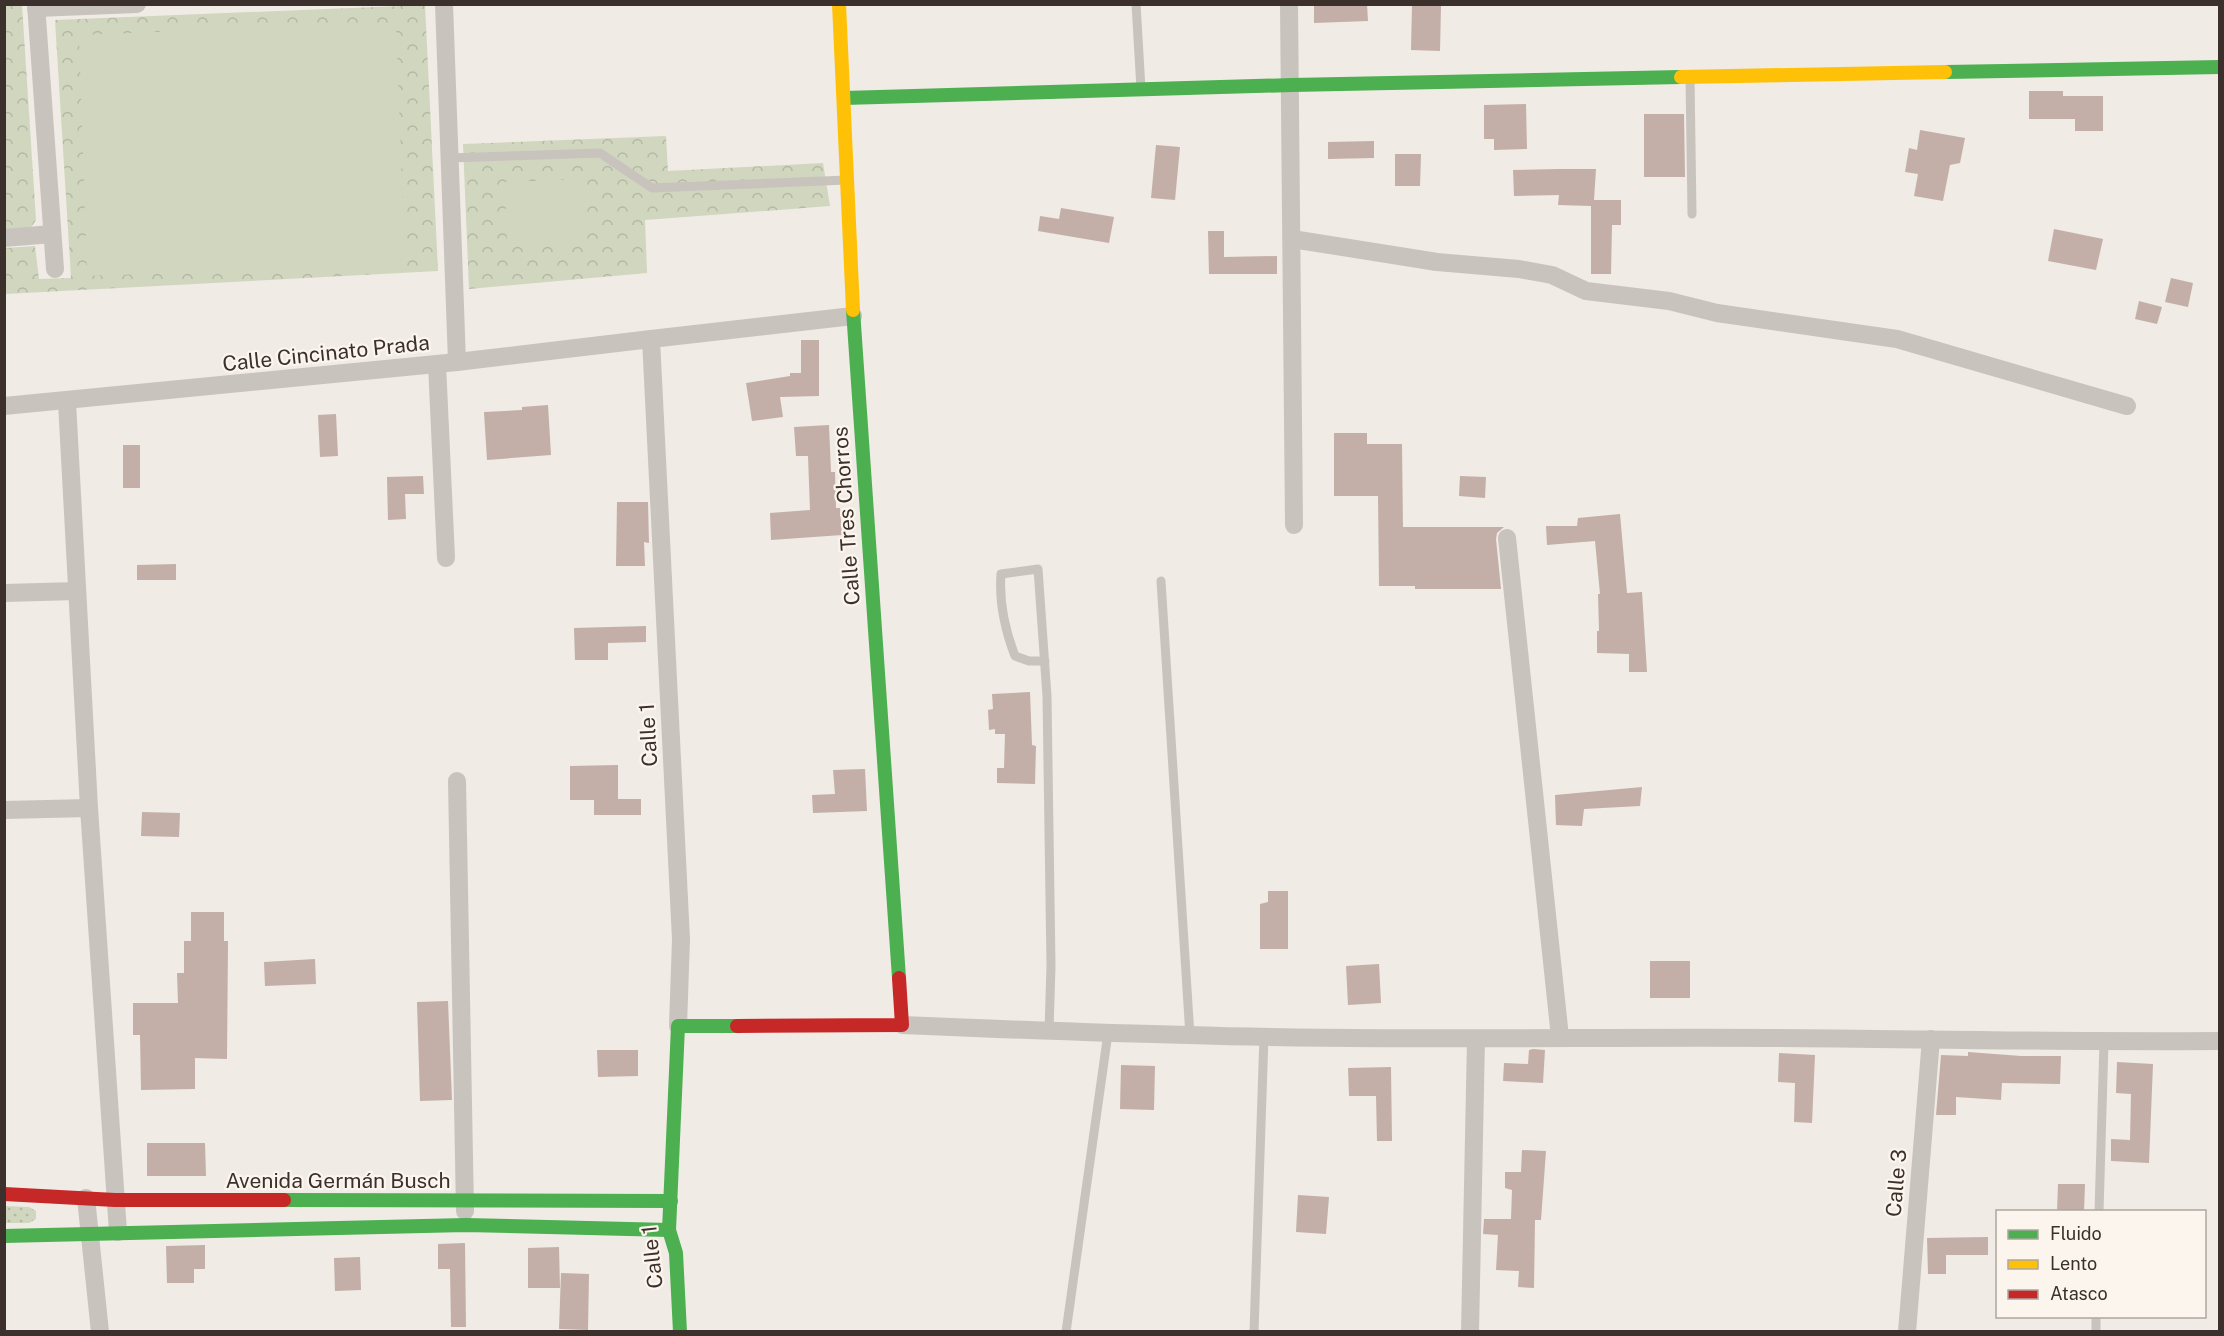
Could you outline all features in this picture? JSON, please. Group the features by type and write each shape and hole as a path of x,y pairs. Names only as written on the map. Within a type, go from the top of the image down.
{"main road":[{"name":"Calle Tres Chorros","path":"839,4 853,316 902,1025"},
{"path":"844,98 1292,85 2220,67"},
{"path":"678,1026 902,1025"},
{"name":"Calle 1","path":"678,1026 669,1230 676,1253 680,1332"},
{"name":"Avenida Germán Busch","path":"4,1194 115,1200 671,1201"},
{"path":"4,1236 466,1225 669,1230"}],"street":[{"path":"55,268 36,6 137,4"},
{"path":"444,4 457,362"},
{"path":"1290,4 1294,525"},
{"path":"4,238 52,234"},
{"path":"1292,239 1437,262 1519,269 1552,275 1586,291 1669,301 1717,313 1897,339 2127,406"},
{"path":"651,339 853,316"},
{"name":"Calle Cincinato Prada","path":"4,406 67,402 457,362 651,339"},
{"name":"Calle 1","path":"651,339 681,939 678,1026"},
{"path":"437,364 446,558"},
{"path":"67,402 89,808 118,1232"},
{"path":"1507,538 1560,1037"},
{"path":"4,593 77,591"},
{"path":"457,781 466,1225"},
{"path":"4,810 89,808"},
{"path":"902,1025 1190,1035 1476,1039 1560,1037 2220,1041"},
{"path":"1470,1332 1476,1039"},
{"name":"Calle 3","path":"1907,1332 1930,1039"},
{"path":"86,1198 100,1332"}],"lane":[{"path":"1136,4 1141,89"},
{"path":"1690,78 1692,214"},
{"path":"449,158 600,153 652,188 847,179"},
{"path":"1045,661 1029,661 1015,656 1009,640 999,592 1001,574 1038,569 1045,661 1047,696 1051,966 1049,1030"},
{"path":"1161,581 1190,1035"},
{"path":"1066,1332 1108,1032"},
{"path":"1254,1332 1263,1036"},
{"path":"2099,1210 2104,1042"}],"green space":[{"path":"5,5 22,5 36,220 30,229 5,230"},
{"path":"425,5 438,271 5,294 5,248 35,246 39,279 71,278 55,20"},
{"path":"396,23 405,265 87,276 79,35"},
{"path":"666,136 668,171 823,163 830,206 645,220 647,273 469,289 463,144"},
{"path":"583,179 586,240 507,243 505,182"},
{"path":"5,1206 29,1207 36,1211 36,1219 29,1223 5,1223"}],"building":[{"path":"1314,4 1367,4 1368,21 1314,23"},
{"path":"1412,5 1441,6 1440,51 1411,50"},
{"path":"2029,91 2063,91 2063,96 2103,96 2103,131 2075,131 2075,119 2029,119"},
{"path":"1526,104 1527,149 1494,150 1494,139 1484,139 1484,105"},
{"path":"1644,114 1684,114 1685,177 1644,177"},
{"path":"1920,130 1965,138 1960,163 1950,165 1943,201 1914,196 1918,174 1905,172 1909,148 1917,150"},
{"path":"1374,141 1374,158 1328,159 1328,142"},
{"path":"1156,145 1180,147 1175,200 1151,198"},
{"path":"1395,154 1421,154 1420,186 1395,186"},
{"path":"1596,169 1594,200 1621,200 1621,225 1612,225 1611,274 1591,274 1591,206 1558,205 1559,195 1514,196 1513,170"},
{"path":"1061,208 1114,217 1109,243 1038,231 1040,216 1059,219"},
{"path":"2054,229 2103,239 2096,270 2048,261"},
{"path":"1208,231 1224,231 1224,257 1277,256 1277,274 1209,274"},
{"path":"2171,278 2193,283 2188,307 2165,302"},
{"path":"2139,301 2162,307 2157,324 2135,319"},
{"path":"801,340 819,340 819,396 780,397 783,417 752,421 746,383 790,376 790,373 801,373"},
{"path":"548,405 551,455 487,460 484,412 522,410 522,407"},
{"path":"336,414 338,456 320,457 318,415"},
{"path":"829,425 831,472 835,472 836,508 840,508 842,535 771,540 770,513 810,510 808,456 796,456 794,427"},
{"path":"1334,433 1367,433 1367,444 1402,444 1403,527 1504,527 1497,533 1496,539 1501,589 1415,589 1415,586 1379,586 1378,496 1334,496"},
{"path":"123,445 140,445 140,488 123,488"},
{"path":"423,476 424,494 405,494 406,519 388,520 387,477"},
{"path":"1460,476 1486,477 1485,498 1459,496"},
{"path":"617,502 648,502 649,543 644,542 645,566 616,566"},
{"path":"1620,514 1627,593 1642,592 1647,672 1629,672 1629,654 1597,653 1598,594 1600,594 1595,541 1547,545 1546,526 1577,526 1578,518"},
{"path":"176,564 176,580 137,580 137,565"},
{"path":"646,626 646,642 608,643 608,660 575,660 574,628"},
{"path":"1030,692 1032,745 1036,746 1035,784 997,783 997,768 1004,768 1005,734 995,734 995,729 989,730 988,710 993,709 992,694"},
{"path":"618,765 618,799 641,799 641,815 594,815 594,800 570,800 570,766"},
{"path":"865,769 867,811 813,813 812,795 835,794 833,770"},
{"path":"1642,787 1640,806 1584,809 1582,826 1556,825 1555,795"},
{"path":"142,812 180,813 179,837 141,836"},
{"path":"1268,891 1288,891 1288,949 1260,949 1260,904 1268,902"},
{"path":"191,912 224,912 224,941 228,941 227,1059 195,1058 195,1089 141,1090 140,1035 133,1035 133,1003 178,1003 177,973 184,973 184,941 191,941"},
{"path":"315,959 316,984 265,986 264,962"},
{"path":"1650,961 1690,961 1690,998 1650,998"},
{"path":"1379,964 1381,1003 1348,1005 1346,966"},
{"path":"448,1001 452,1100 420,1101 417,1002"},
{"path":"597,1050 638,1050 638,1076 598,1077"},
{"path":"1529,1050 1545,1050 1543,1083 1503,1081 1504,1063 1528,1064"},
{"path":"1968,1052 2061,1056 2060,1084 2002,1083 2001,1100 1956,1097 1956,1115 1936,1115 1941,1055 1968,1056"},
{"path":"1779,1053 1815,1055 1812,1123 1794,1122 1795,1083 1778,1082"},
{"path":"2117,1062 2153,1064 2149,1163 2111,1161 2111,1139 2130,1140 2131,1094 2116,1093"},
{"path":"1121,1065 1155,1066 1154,1110 1120,1109"},
{"path":"1391,1067 1392,1141 1377,1141 1376,1096 1349,1096 1348,1068"},
{"path":"147,1143 205,1143 206,1176 147,1176"},
{"path":"1522,1150 1546,1151 1541,1220 1535,1220 1534,1288 1518,1287 1519,1271 1496,1270 1498,1235 1483,1234 1484,1219 1511,1219 1512,1190 1505,1188 1505,1172 1521,1172"},
{"path":"2058,1184 2085,1184 2084,1210 2057,1210"},
{"path":"1298,1195 1329,1197 1326,1234 1296,1232"},
{"path":"1988,1237 1988,1255 1946,1255 1946,1274 1928,1274 1927,1238"},
{"path":"465,1243 466,1327 451,1327 450,1269 438,1269 438,1244"},
{"path":"205,1245 205,1269 194,1269 194,1283 167,1283 166,1246"},
{"path":"559,1247 560,1288 528,1288 528,1248"},
{"path":"360,1257 361,1290 335,1291 334,1258"},
{"path":"561,1273 589,1274 588,1330 559,1329"}],"traffic: fast":[{"path":"1945,72 2220,67"},
{"path":"844,98 1681,77"},
{"path":"853,310 899,978"},
{"path":"680,1332 676,1253 669,1230 678,1026 737,1026"},
{"path":"284,1200 671,1201"},
{"path":"4,1236 466,1225 669,1230"}],"traffic: slow":[{"path":"839,4 853,310"},
{"path":"1681,77 1945,72"}],"traffic: jam":[{"path":"737,1026 902,1025 899,978"},
{"path":"4,1194 115,1200 284,1200"}]}
